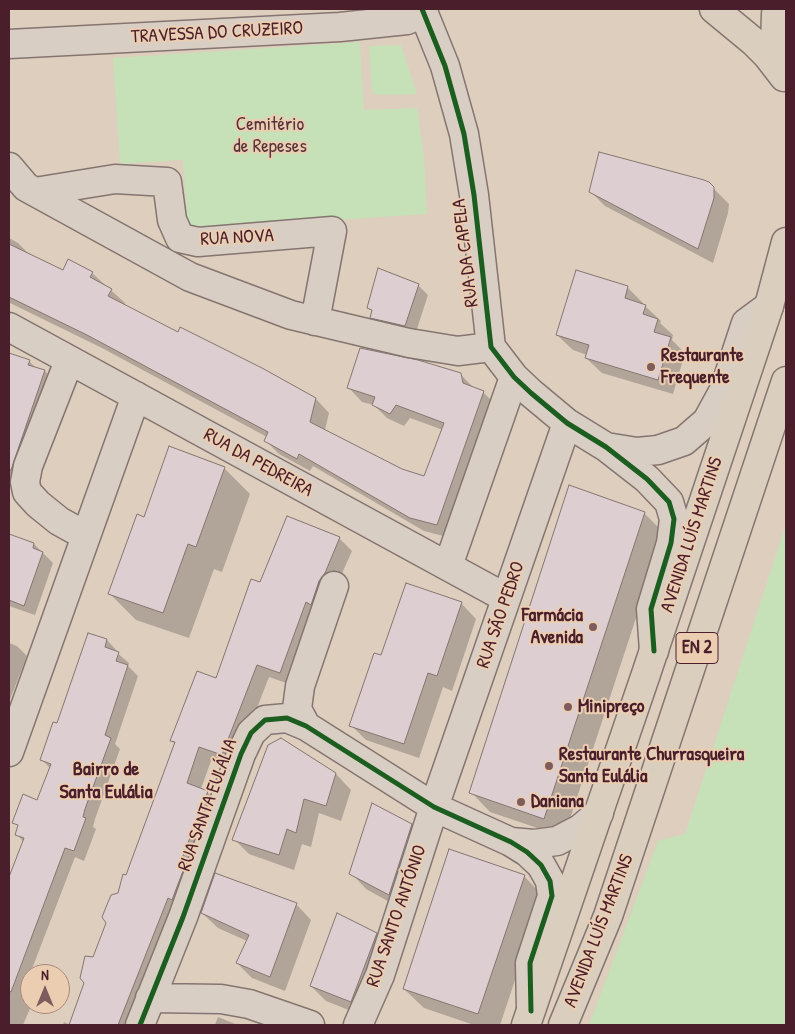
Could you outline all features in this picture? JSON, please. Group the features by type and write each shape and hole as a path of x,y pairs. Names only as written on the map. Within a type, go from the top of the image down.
{"main road":[{"path":"714,9 761,48 785,79"},
{"path":"778,9 776,14 775,46 785,79"},
{"name":"AVENIDA LUÍS MARTINS","path":"528,1018 654,651 769,306 786,242"},
{"name":"AVENIDA LUÍS MARTINS","path":"563,1025 608,916 786,381"}],"street":[{"name":"TRAVESSA DO CRUZEIRO","path":"9,44 340,27 407,20 423,11"},
{"name":"RUA DA CAPELA","path":"423,11 445,66 464,134 474,195 491,347"},
{"name":"RUA NOVA","path":"9,167 26,187 190,277 291,315 409,343 458,351 491,347"},
{"name":"RUA NOVA","path":"35,192 115,179 167,182 172,220 180,238 198,242 332,231 315,321"},
{"path":"606,447 637,452 658,450 684,441 708,421 724,390 746,323 769,306"},
{"name":"RUA DA PEDREIRA","path":"9,327 506,598"},
{"path":"491,347 514,377 567,423 606,447 647,479 669,502 674,519 671,543 651,609 654,651"},
{"path":"70,360 28,466 25,482 27,492 38,504 59,521 86,536"},
{"path":"448,566 514,377"},
{"path":"9,752 136,396"},
{"name":"RUA SÃO PEDRO","path":"434,807 567,423"},
{"path":"306,726 297,709 300,686 334,586"},
{"name":"RUA SANTA EULÁLIA","path":"140,1025 183,917 242,754 251,733 265,720 287,718 306,726 434,807 511,842"},
{"name":"RUA SANTO ANTÓNIO","path":"358,1025 380,975 434,807"},
{"path":"511,842 534,844 557,841 580,829 599,813"},
{"path":"511,842 527,852 541,865 550,881 552,896 530,963 528,1018"},
{"path":"150,998 221,999 249,1004 310,1025"}],"green space":[{"name":"Cemitério de Repeses","path":"360,42 364,110 417,108 424,157 427,214 188,230 183,160 120,164 113,58"},
{"path":"401,45 417,94 377,95 372,91 369,46"},
{"path":"786,524 786,1025 589,1025 658,841 685,834"}],"building":[{"path":"599,152 709,182 714,187 714,198 698,249 589,192"},
{"path":"9,244 63,270 68,259 93,272 90,277 112,289 108,296 178,332 180,327 262,368 316,398 310,422 402,469 424,476 444,423 396,405 390,414 372,405 375,397 347,388 360,348 418,360 461,373 463,383 484,391 437,525 410,518 299,454 297,459 264,441 268,432 87,335 9,297"},
{"path":"378,268 419,284 405,326 370,318 372,310 367,308"},
{"path":"576,270 628,286 625,298 646,305 643,314 658,319 654,332 671,337 658,380 585,358 589,345 556,335"},
{"path":"9,353 30,360 28,365 45,370 11,470 9,470"},
{"path":"169,446 225,467 196,547 188,544 163,613 108,594 137,514 144,517"},
{"path":"569,485 645,512 544,819 469,793"},
{"path":"287,516 340,537 325,573 319,581 311,605 306,602 280,673 257,665 222,755 199,747 187,783 208,791 181,861 186,863 172,900 168,898 118,1025 69,1025 84,983 80,978 85,956 93,957 106,923 102,917 111,895 118,893 123,874 126,875 175,742 170,741 197,671 216,678 251,579 260,582"},
{"path":"9,534 34,543 33,548 43,552 24,606 9,600"},
{"path":"406,583 462,602 437,676 428,673 404,744 349,726 374,653 381,655"},
{"path":"88,633 107,639 105,647 119,652 116,661 128,665 105,735 111,738 85,809 83,817 86,818 74,851 65,848 11,992 9,991 9,877 24,838 15,835 18,825 12,823 23,794 37,800 51,764 40,760 53,722 57,723"},
{"path":"281,738 336,773 326,806 304,799 296,833 287,829 279,855 232,840 268,745"},
{"path":"372,803 412,824 389,895 349,874"},
{"path":"449,849 525,875 478,1014 403,989"},
{"path":"215,873 297,903 270,977 236,963 249,935 201,913"},
{"path":"337,913 377,933 351,1002 310,986"}],"cycle path":[{"path":"422,9 445,66 464,134 474,195 491,347 514,377 531,393 567,423 606,447 647,479 669,502 674,519 671,543 651,609 654,651"},
{"path":"140,1025 183,917 241,754 251,733 265,720 287,718 306,726 434,807 511,842 527,852 541,865 550,881 552,896 530,963 531,1011"}],"place":[{"name":"Restaurante Frequente","path":"651,367"},
{"name":"Farmácia Avenida","path":"593,627"},
{"name":"Minipreço","path":"568,707"},
{"name":"Restaurante Churrasqueira Santa Eulália","path":"549,766"},
{"name":"Daniana","path":"521,802"}],"district":[{"name":"Bairro de Santa Eulália","path":"106,782"}]}
